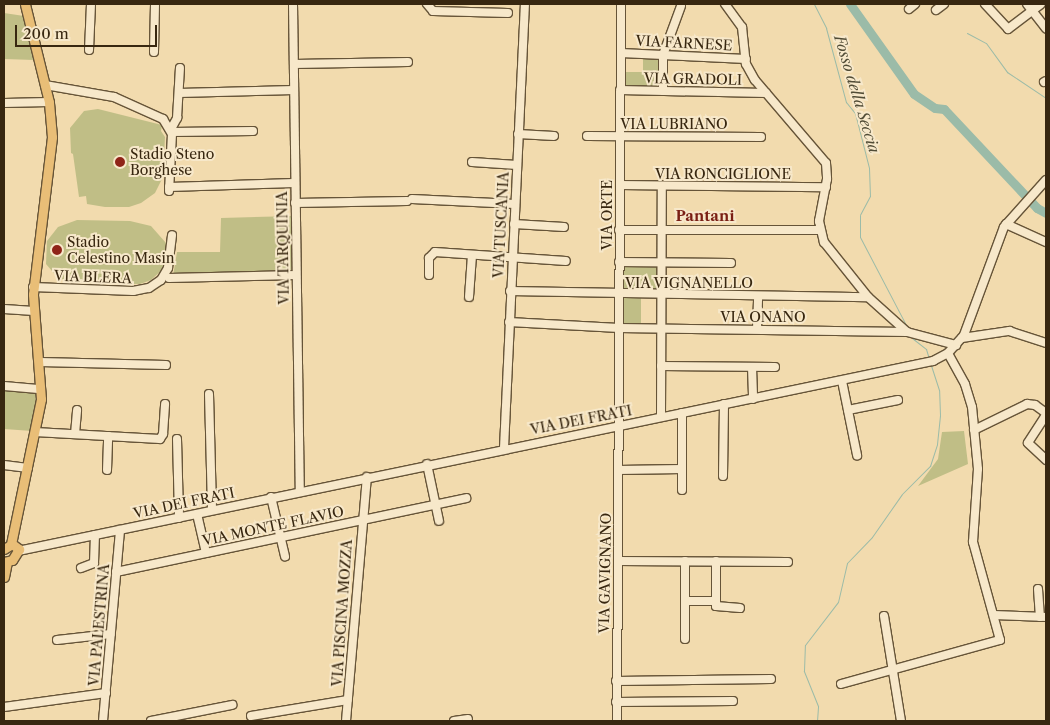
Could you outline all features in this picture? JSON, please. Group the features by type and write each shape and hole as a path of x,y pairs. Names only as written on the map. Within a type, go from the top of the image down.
{"main road":[{"path":"4,577 5,562 18,551 17,546 7,546 28,468 41,389 33,287 51,157 48,102 25,4"}],"street":[{"path":"89,50 92,4"},
{"path":"154,52 155,4"},
{"name":"VIA TARQUINIA","path":"293,4 294,183 300,491"},
{"path":"427,4 433,12 508,13"},
{"name":"VIA TUSCANIA","path":"504,448 525,4"},
{"name":"VIA ORTE","path":"618,426 621,4"},
{"path":"725,4 742,27 746,59 754,78 823,157 827,169 820,230 826,244 868,297 907,332 918,335 959,342 1007,331 1046,343"},
{"path":"936,10 944,4"},
{"path":"985,4 1006,29 1041,4"},
{"path":"1027,4 1046,28"},
{"path":"663,91 663,55 681,6"},
{"name":"VIA FARNESE","path":"621,53 746,59"},
{"path":"294,64 408,62"},
{"path":"180,68 177,118 172,130 169,189 294,183"},
{"path":"45,85 96,92 133,103 161,117 172,130 253,131"},
{"path":"179,92 294,90"},
{"name":"VIA GRADOLI","path":"620,90 766,93"},
{"path":"4,103 48,102"},
{"path":"518,134 554,136"},
{"name":"VIA LUBRIANO","path":"587,136 761,138"},
{"path":"472,162 517,165"},
{"name":"VIA DEI FRATI","path":"18,551 504,448 842,381 933,361 948,353 959,342 973,316 1006,224 1046,180"},
{"name":"VIA RONCIGLIONE","path":"620,185 826,187"},
{"path":"661,417 662,186"},
{"path":"295,203 409,200 515,204"},
{"path":"514,224 564,227"},
{"path":"1006,224 1046,242"},
{"path":"620,230 820,230"},
{"name":"VIA BLERA","path":"33,287 133,291 149,288 161,280 168,268 172,235"},
{"path":"429,275 432,253 566,261"},
{"path":"469,296 472,254"},
{"path":"619,262 731,263"},
{"path":"169,278 296,276"},
{"name":"VIA VIGNANELLO","path":"510,291 619,295 868,297"},
{"path":"757,329 758,296"},
{"path":"4,309 34,311"},
{"name":"VIA ONANO","path":"509,322 619,328 907,332"},
{"path":"841,684 1000,640 973,542 978,473 974,430 967,390 948,353"},
{"path":"40,362 166,365"},
{"path":"661,366 775,367"},
{"path":"752,367 753,399"},
{"path":"842,381 857,455"},
{"path":"4,386 41,389"},
{"path":"209,394 212,510"},
{"path":"848,410 898,400"},
{"path":"35,432 161,438 165,404"},
{"path":"723,476 724,404"},
{"path":"974,430 1027,404 1035,405 1046,414 1028,442 1046,460"},
{"path":"75,434 77,410"},
{"path":"682,413 682,490"},
{"name":"VIA GAVIGNANO","path":"617,721 618,426"},
{"path":"107,470 108,436"},
{"path":"177,439 179,518"},
{"path":"427,464 439,521"},
{"path":"4,465 28,468"},
{"path":"618,470 682,469"},
{"name":"VIA PISCINA MOZZA","path":"346,721 367,477"},
{"path":"271,497 285,556"},
{"name":"VIA MONTE FLAVIO","path":"116,572 466,498"},
{"path":"197,514 206,553"},
{"name":"VIA PALESTRINA","path":"103,721 120,530"},
{"path":"81,568 94,563 95,536"},
{"path":"618,561 788,562"},
{"path":"685,561 685,640"},
{"path":"716,561 716,606 740,608"},
{"path":"994,615 1043,617 1038,589"},
{"path":"685,601 712,601"},
{"path":"884,616 901,721"},
{"path":"57,640 111,634"},
{"path":"616,681 770,679"},
{"path":"4,707 106,693"},
{"path":"252,716 348,700"},
{"path":"616,702 732,701"},
{"path":"151,721 232,705"},
{"path":"454,721 468,719"}],"shaded area":[{"path":"4,13 24,16 34,60 4,59"},
{"path":"643,56 662,56 662,88 625,88 625,72 643,72"},
{"name":"Stadio Steno Borghese","path":"98,109 162,125 161,131 165,137 163,177 155,193 141,203 129,207 105,207 87,204 86,196 79,197 73,154 71,153 70,128 84,111"},
{"path":"294,216 295,274 173,276 177,252 220,252 221,218"},
{"path":"77,220 130,221 151,226 166,243 168,253 163,269 151,280 140,284 74,283 58,278 46,264 47,241 58,227"},
{"path":"623,265 660,266 659,294 622,293"},
{"path":"624,298 641,298 641,327 624,327"},
{"path":"4,387 39,390 32,431 4,429"},
{"path":"964,431 968,464 918,486 938,459 942,432"}],"waterway":[{"name":"Fosso della Seccia","path":"814,4 826,28 846,102 855,113 869,168 870,196 860,215 860,237 907,327"},
{"path":"850,4 914,94 935,108 944,109 1037,208 1046,213"},
{"path":"967,33 986,43 1007,72 1046,98"},
{"name":"Fosso della Seccia","path":"912,338 926,349 929,359"},
{"name":"Fosso della Seccia","path":"817,721 818,706 804,671 805,645 838,602 847,563 872,537 902,494 930,466 937,444 940,415 939,390 931,365"}],"place":[{"name":"Stadio Steno Borghese","path":"120,162"},
{"name":"Stadio Celestino Masin","path":"57,250"}],"district":[{"name":"Pantani","path":"705,216"}]}
